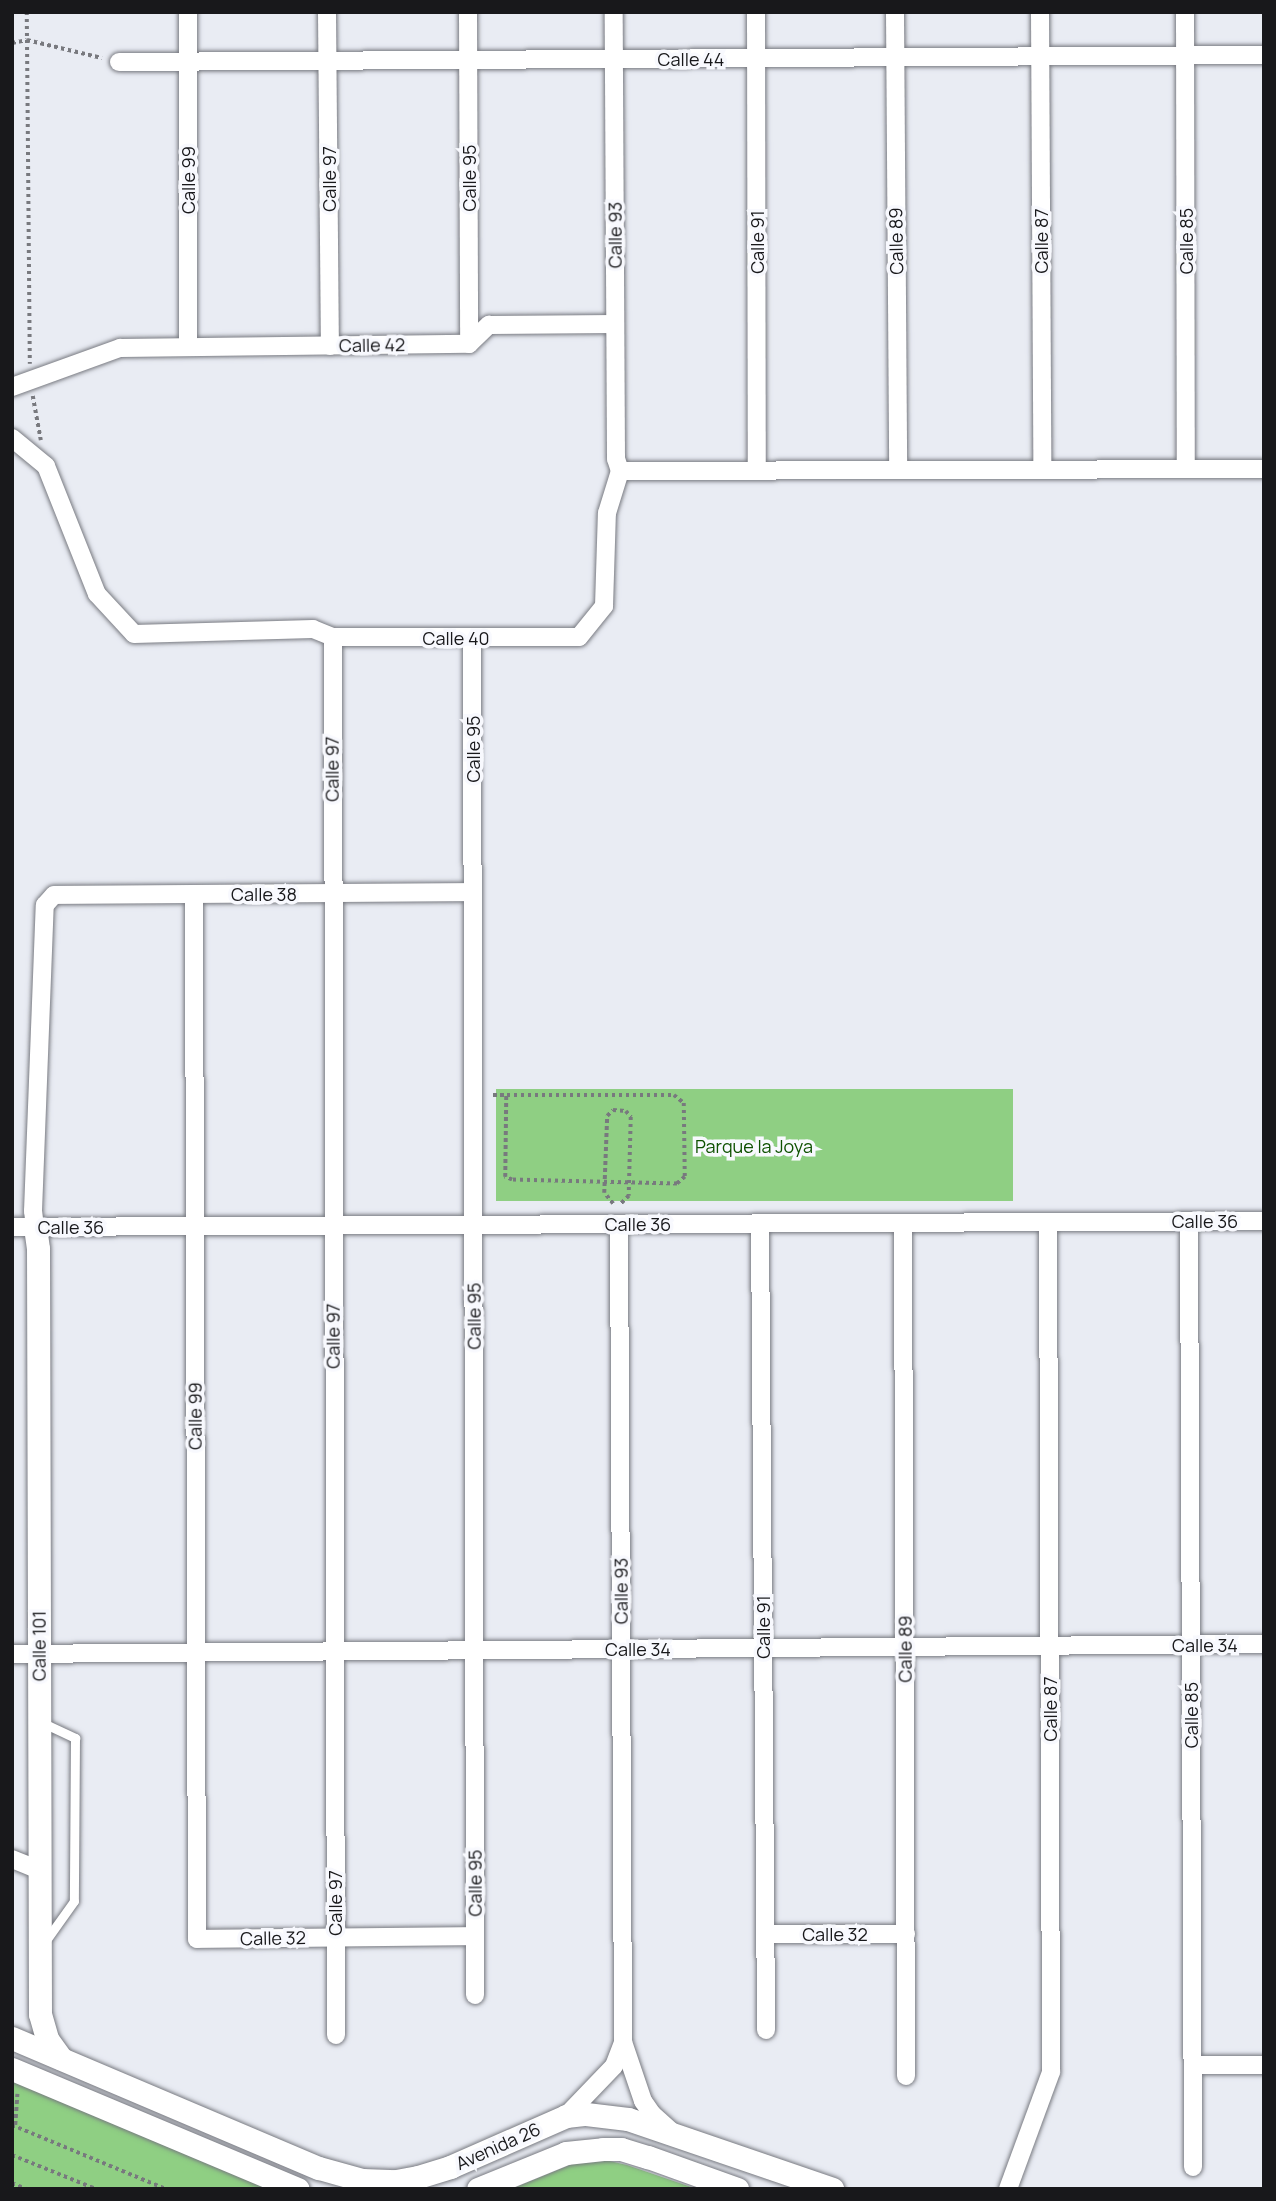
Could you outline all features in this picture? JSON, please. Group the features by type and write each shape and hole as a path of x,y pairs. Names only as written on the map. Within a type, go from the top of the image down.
{"street":[{"name":"Calle 99","path":"188,12 188,347"},
{"name":"Calle 97","path":"327,12 330,345"},
{"name":"Calle 95","path":"468,12 469,344"},
{"name":"Calle 93","path":"579,637 604,606 607,513 618,465 614,12"},
{"name":"Calle 91","path":"756,12 757,471"},
{"name":"Calle 89","path":"895,12 898,470"},
{"name":"Calle 87","path":"1041,12 1042,470"},
{"name":"Calle 85","path":"1185,12 1186,469"},
{"name":"Calle 44","path":"119,62 1264,55"},
{"path":"469,344 489,325 615,324"},
{"name":"Calle 42","path":"12,387 120,348 469,344"},
{"path":"12,438 46,466"},
{"path":"618,465 757,471 1264,469"},
{"name":"Calle 40","path":"46,466 97,594 134,635 313,629 333,637 579,637"},
{"name":"Calle 97","path":"333,637 331,893 336,2035"},
{"name":"Calle 95","path":"472,638 475,1995"},
{"name":"Calle 38","path":"24,1227 33,1211 45,905 54,895 473,892"},
{"name":"Calle 99","path":"194,894 197,1939"},
{"name":"Calle 36","path":"24,1227 1264,1221"},
{"name":"Calle 87","path":"1008,2189 1051,2072 1048,1222"},
{"name":"Calle 85","path":"1189,1222 1193,2166"},
{"name":"Calle 91","path":"760,1223 766,2030"},
{"name":"Calle 89","path":"903,1223 906,2076"},
{"name":"Calle 93","path":"619,1224 623,2042 643,2101 652,2114 675,2134"},
{"name":"Calle 101","path":"24,1227 38,1249 39,1870 42,2027 47,2039 62,2059"},
{"name":"Calle 34","path":"12,1654 1264,1644"},
{"path":"12,1858 39,1870"},
{"name":"Calle 32","path":"765,1934 906,1934"},
{"name":"Calle 32","path":"197,1939 475,1936"},
{"name":"Avenida 26","path":"12,2038 319,2168 362,2180 397,2181 450,2167 566,2116 586,2114 628,2119 832,2189"},
{"name":"Calle 93","path":"566,2116 614,2066 623,2042"},
{"path":"1193,2065 1264,2066"},
{"path":"15,2078 298,2189"},
{"name":"Avenida 26","path":"478,2189 566,2153 603,2149 621,2149 648,2157 737,2189"}],"lane":[{"path":"39,1721 75,1738 74,1900 40,1949"}],"path":[{"path":"26,12 30,380 46,466"},
{"path":"12,43 27,40 119,62"},
{"path":"493,1095 506,1095 674,1095 684,1103 685,1177 677,1184 512,1180 505,1177 506,1095"},
{"path":"613,1204 606,1197 605,1182 607,1116 613,1110 626,1111 631,1117 629,1196 621,1204"},
{"path":"15,2078 14,2125 166,2189"},
{"path":"12,2155 96,2189"},
{"path":"12,2183 26,2189"}],"green space":[{"name":"Parque la Joya","path":"496,1089 1013,1089 1013,1201 496,1201"},
{"path":"12,2080 272,2189 12,2189"},
{"path":"601,2159 697,2189 511,2189 577,2162"}]}
